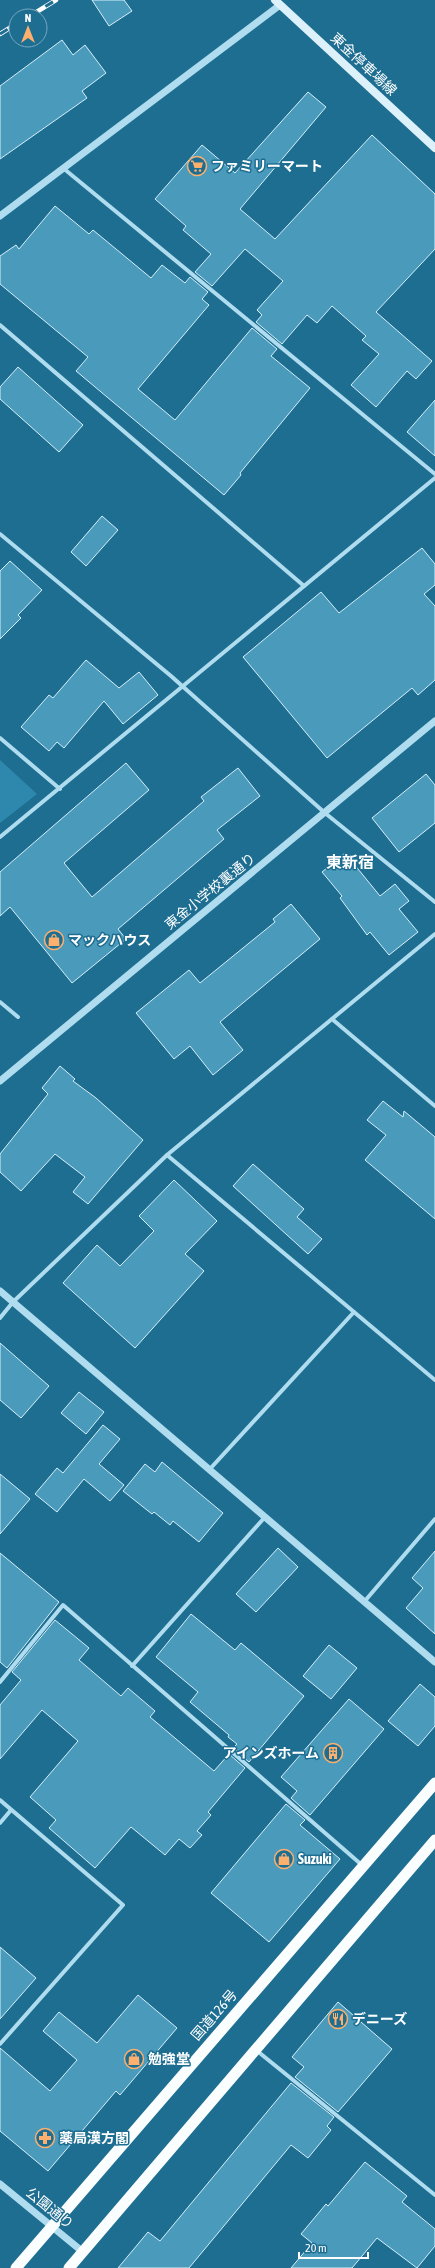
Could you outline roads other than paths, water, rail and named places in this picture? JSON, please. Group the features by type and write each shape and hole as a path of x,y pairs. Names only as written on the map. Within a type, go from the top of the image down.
{"highway":[{"name":"国道126号","path":"16,2268 435,1783"},
{"path":"69,2268 435,1840"}],"main road":[{"name":"東金停車場線","path":"277,2 435,148"}],"street":[{"path":"0,216 277,2"},
{"path":"62,168 435,474"},
{"path":"0,326 304,586"},
{"path":"0,837 60,789 182,685 435,478"},
{"path":"0,534 182,685 326,813 435,902"},
{"name":"東金小学校裏通り","path":"0,1081 326,813 435,721"},
{"path":"0,738 60,789"},
{"path":"0,1318 13,1302 167,1155 435,934"},
{"path":"0,1002 18,1017"},
{"path":"332,1019 435,1106"},
{"path":"167,1155 435,1380"},
{"path":"0,1291 435,1662"},
{"path":"209,1470 354,1312"},
{"path":"132,1666 265,1517"},
{"path":"364,1602 435,1519"},
{"path":"0,1682 62,1605 363,1866"},
{"path":"0,1800 123,1905 0,2044"},
{"path":"0,1822 11,1810"},
{"path":"256,2050 435,2195"},
{"name":"公園通り","path":"0,2184 83,2252"}],"railway":[{"path":"43,8 56,0"},
{"path":"0,34 8,29"}],"place":[{"name":"ファミリーマート","path":"197,166"},
{"name":"マックハウス","path":"54,940"},
{"name":"アインズホーム","path":"333,1753"},
{"name":"Suzuki","path":"284,1859"},
{"name":"デニーズ","path":"338,2019"},
{"name":"勉強堂","path":"134,2059"},
{"name":"薬局漢方閣","path":"45,2138"}],"district":[{"name":"東新宿","path":"350,862"}]}
